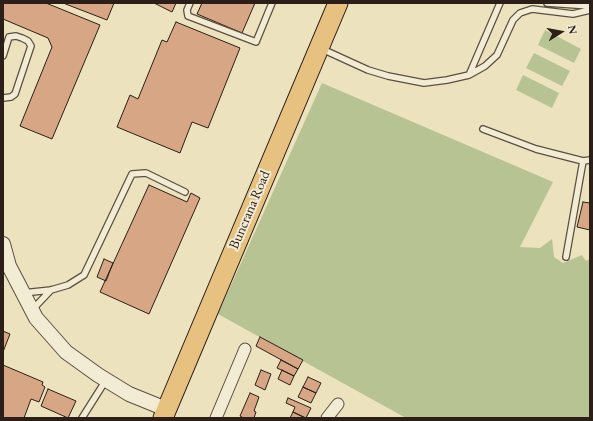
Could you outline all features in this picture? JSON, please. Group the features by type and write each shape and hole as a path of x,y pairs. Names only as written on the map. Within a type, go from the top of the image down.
{"highway":[{"name":"Buncrana Road","path":"164,413 338,3"}],"street":[{"path":"3,244 6,267 23,293 36,318 66,352 106,380 164,413"},
{"path":"216,418 245,349"},
{"path":"326,418 338,404"}],"lane":[{"path":"190,3 187,10 188,16 256,42 272,3"},
{"path":"469,75 500,3"},
{"path":"547,3 590,6"},
{"path":"319,48 368,70 388,76 424,82 447,80 469,75 485,66 496,55 513,20 520,13 532,9 573,14 590,10"},
{"path":"3,56 9,37 16,36 22,38 28,41 31,46 15,94 11,98 3,98"},
{"path":"483,129 536,149 584,161 590,160"},
{"path":"566,257 584,161"},
{"path":"23,293 51,290 68,285 84,275 132,174 146,173 185,192"},
{"path":"32,311 51,290"},
{"path":"82,418 106,380"}],"green space":[{"path":"545,30 581,49 574,63 538,45"},
{"path":"534,53 570,71 562,86 526,68"},
{"path":"523,75 559,93 552,108 516,90"},
{"path":"322,83 553,182 520,247 540,248 552,239 554,257 563,263 582,255 586,261 590,259 590,418 406,418 218,314"}],"building":[{"path":"3,3 46,3 100,25 52,139 20,126 52,47 48,38 3,19"},
{"path":"63,3 114,3 107,20"},
{"path":"154,3 176,3 172,12"},
{"path":"202,3 255,3 242,33 197,14"},
{"path":"176,22 240,48 208,128 192,122 180,153 117,127 130,95 138,99 162,40 167,42"},
{"path":"149,185 187,202 191,193 200,198 149,314 100,292"},
{"path":"583,202 590,203 590,230 577,227"},
{"path":"104,259 113,263 106,281 97,277"},
{"path":"3,331 10,334 3,352"},
{"path":"260,337 303,360 298,369 256,346"},
{"path":"281,360 298,369 294,376 277,368"},
{"path":"3,365 43,382 42,385 45,387 39,402 31,399 24,418 3,418"},
{"path":"261,370 271,374 265,390 255,385"},
{"path":"282,370 294,376 290,385 278,379"},
{"path":"308,377 321,383 316,393 303,387"},
{"path":"303,387 316,393 311,403 298,397"},
{"path":"48,389 76,401 68,418 41,406"},
{"path":"250,393 259,397 254,411 256,412 254,418 242,418 240,416"},
{"path":"288,398 311,408 306,418 293,412 295,407 286,403"},
{"path":"293,412 305,418 290,418"}]}
